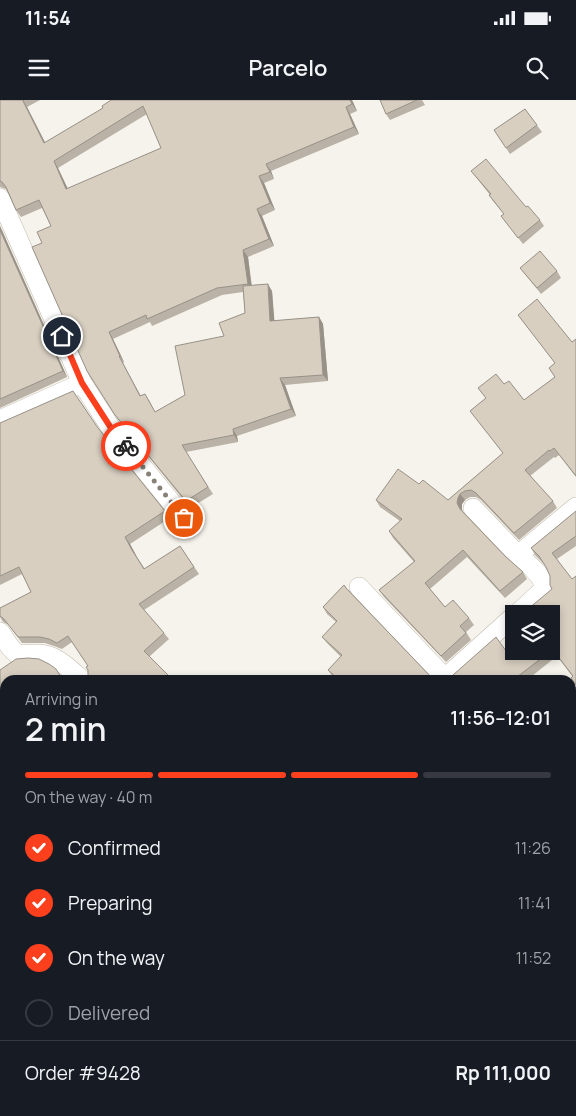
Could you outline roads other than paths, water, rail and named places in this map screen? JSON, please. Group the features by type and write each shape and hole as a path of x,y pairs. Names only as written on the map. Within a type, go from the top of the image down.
{"street":[{"path":"0,198 82,383 111,428 184,518"},
{"path":"0,420 82,383"},
{"path":"518,555 576,507"},
{"path":"473,508 542,579 544,589 527,605"},
{"path":"359,588 442,675"},
{"path":"450,675 505,624"},
{"path":"0,632 18,655 36,653 48,655 76,675"}]}
